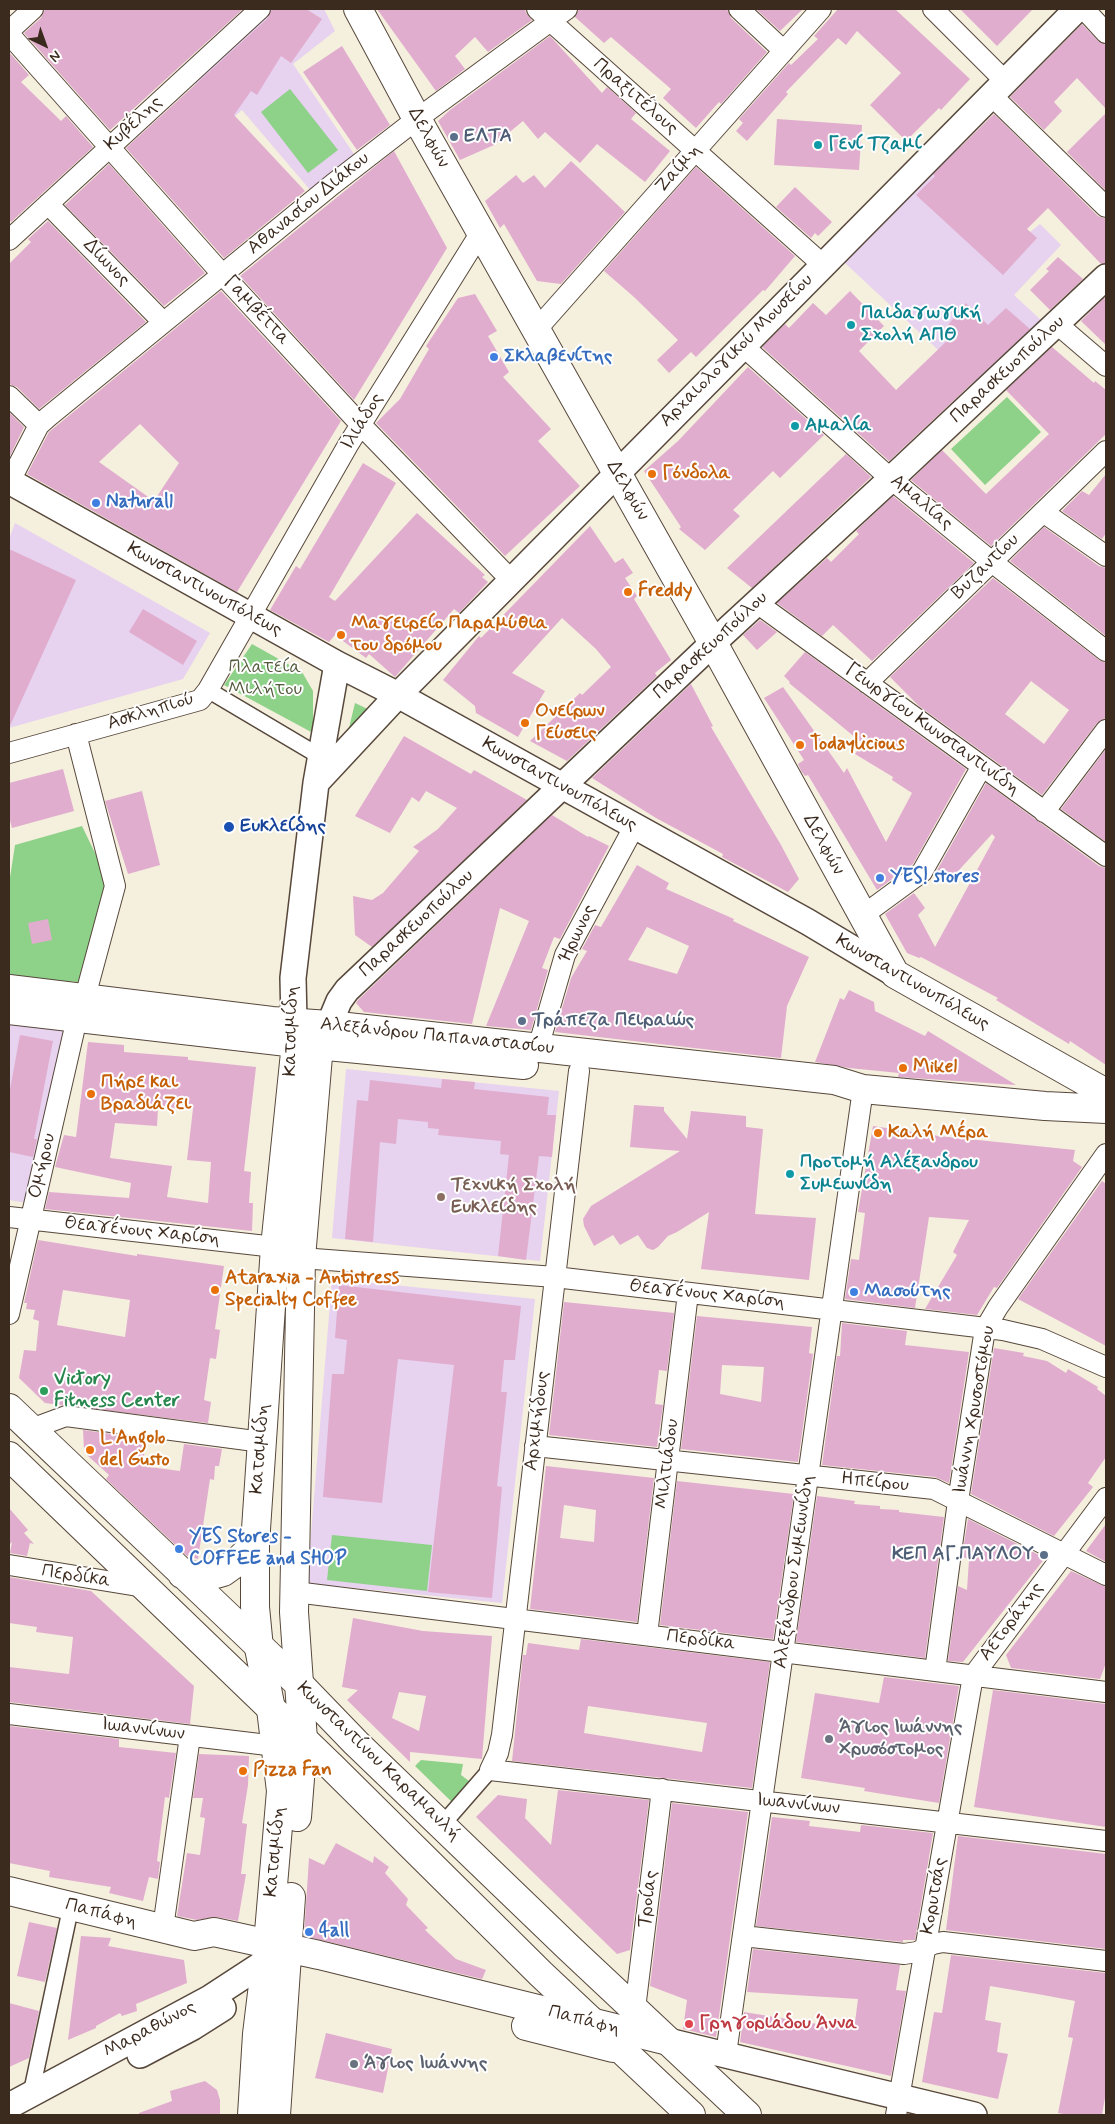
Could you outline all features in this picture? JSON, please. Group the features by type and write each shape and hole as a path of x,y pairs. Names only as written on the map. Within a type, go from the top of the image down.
{"main road":[{"name":"Δελφών","path":"358,9 417,119 713,643 895,974"},
{"name":"Κωνσταντινουπόλεως","path":"895,974 1106,1093"},
{"name":"Αλεξάνδρου Παπαναστασίου","path":"9,989 81,1007"},
{"name":"Αλεξάνδρου Παπαναστασίου","path":"9,1010 81,1007 272,1021 310,1033 579,1071 832,1097 863,1089"},
{"name":"Αλεξάνδρου Παπαναστασίου","path":"310,1033 538,1048 834,1080 863,1089 1045,1106 1106,1109"},
{"name":"Κατσιμίδη","path":"276,2115 274,1959 281,1791 271,1709 259,1648 255,1607 256,1544 274,1247 310,1033"},
{"name":"Κατσιμίδη","path":"252,2115 257,2034 274,1959 303,1740 295,1592 301,1258 310,1033"},
{"name":"Κωνσταντίνου Καραμανλή","path":"9,1408 300,1685 356,1743 748,2115"},
{"name":"Κωνσταντίνου Καραμανλή","path":"9,1456 690,2115"},
{"path":"182,1574 205,1577 223,1572 238,1562 256,1544"},
{"name":"Παπάφη","path":"9,1891 194,1936 206,1946 503,2000 594,2024 668,2040"},
{"name":"Παπάφη","path":"274,1959 621,2050"}],"street":[{"path":"9,33 33,9"},
{"name":"Κυβέλης","path":"9,240 260,9"},
{"name":"Αθανασίου Διάκου","path":"9,482 39,425 332,184 417,119 543,15 567,9"},
{"path":"739,9 784,51"},
{"name":"Ζαίμη","path":"536,330 821,9"},
{"path":"934,9 998,88 1106,206"},
{"name":"Αρχαιολογικού Μουσείου","path":"398,695 1077,9"},
{"path":"1084,9 1106,33"},
{"name":"Πραξιτέλους","path":"543,15 823,265"},
{"name":"Γαμβέττα","path":"9,33 222,274 361,425 511,580"},
{"name":"Δίωνος","path":"48,204 164,322"},
{"name":"Ιλιάδος","path":"250,615 361,425 481,232"},
{"name":"Παρασκευοπούλου","path":"310,1033 344,993 713,643 892,479 1106,277"},
{"path":"1057,324 1106,366"},
{"name":"Αμαλίας","path":"743,346 892,479 992,562 1106,651"},
{"path":"9,396 39,425"},
{"name":"Βυζαντίου","path":"866,682 1106,451"},
{"name":"Κωνσταντινουπόλεως","path":"9,482 808,922 895,974"},
{"path":"1042,512 1106,556"},
{"name":"Γεωργίου Κωνσταντινίδη","path":"757,603 1106,856"},
{"name":"Ασκληπιού","path":"9,753 200,700 208,690 250,615"},
{"name":"Κατσιμίδη","path":"310,1033 293,978 316,783 337,664"},
{"path":"208,690 321,757"},
{"path":"316,783 398,695"},
{"path":"1044,812 1106,730"},
{"name":"Ομήρου","path":"9,1314 81,1007 115,886 76,734"},
{"path":"862,916 922,872 982,766"},
{"name":"Ήρωνος","path":"538,1048 565,955 634,827"},
{"name":"Αρχιμήδους","path":"490,1770 498,1753 502,1735 579,1071"},
{"name":"Αλεξάνδρου Συμεωνίδη","path":"726,2054 863,1089"},
{"name":"Ιωάννη Χρυσοστόμου","path":"935,1671 958,1501 985,1329 998,1307 1106,1154"},
{"name":"Θεαγένους Χαρίση","path":"9,1217 274,1247"},
{"name":"Θεαγένους Χαρίση","path":"301,1258 555,1277 1014,1332 1042,1339 1106,1367"},
{"name":"Μιλτιάδου","path":"647,1635 688,1293"},
{"path":"31,1429 66,1416 262,1442"},
{"name":"Ηπείρου","path":"535,1446 934,1489 1106,1575"},
{"name":"Αετοράχης","path":"973,1676 1106,1498"},
{"name":"Περδίκα","path":"9,1565 144,1587"},
{"name":"Περδίκα","path":"295,1592 1106,1692"},
{"name":"Κορυτσάς","path":"898,2106 973,1676"},
{"name":"Ιωαννίνων","path":"9,1714 276,1746"},
{"path":"163,1928 190,1736"},
{"path":"442,1825 490,1770"},
{"name":"Ιωαννίνων","path":"490,1770 948,1821 1106,1841"},
{"name":"Τροίας","path":"635,2009 662,1790"},
{"path":"18,2103 72,1906"},
{"path":"743,1936 904,1954 943,1942 1106,1961"},
{"name":"Μαραθώνος","path":"18,2103 210,1998 274,1959"},
{"name":"Παπάφη","path":"668,2040 726,2054 898,2106 974,2115"}],"shaded area":[{"path":"265,9 324,9 335,31 293,64 356,157 311,191 242,110 228,122 190,77"},
{"path":"958,143 989,174 983,188 1030,232 1040,224 1061,245 1014,295 1044,323 981,390 844,262"},
{"path":"15,523 210,633 183,679 9,728 9,539"},
{"path":"9,1022 64,1028 27,1203 9,1200"},
{"name":"Τεχνική Σχολή Ευκλείδης","path":"346,1069 559,1091 540,1261 332,1238"},
{"path":"332,1279 535,1299 502,1603 307,1583"}],"green space":[{"path":"290,89 338,150 308,173 261,112"},
{"path":"1007,397 1041,432 985,485 951,449"},
{"name":"Πλατεία Μιλήτου","path":"252,644 302,672 313,691 313,733 224,685"},
{"path":"355,703 374,712 347,736"},
{"path":"82,826 108,880 78,982 9,977 9,884 15,845"},
{"path":"332,1535 432,1545 427,1591 327,1580"},
{"path":"421,1760 463,1764 461,1775 473,1784 455,1805 415,1766"}],"building":[{"path":"45,9 243,9 110,130 24,33 41,18"},
{"path":"272,9 306,9 322,19 291,63 281,56 257,95 251,91 234,115 305,191 224,258 126,148 268,18"},
{"path":"377,9 525,9 532,20 488,52 475,37 455,56 465,69 436,91"},
{"path":"579,9 727,9 731,18 767,52 721,104 719,102 696,128 663,98 671,89 611,37 604,43 575,17"},
{"path":"756,9 803,9 780,31"},
{"path":"838,9 895,9 970,79 941,110 939,108 906,141 870,105 901,73 857,31 846,45 838,38 786,92 788,94 747,141 736,131 743,123 739,119 789,63 791,65 818,39 814,36"},
{"path":"960,9 1033,9 997,46"},
{"path":"1082,24 1098,41 1106,45 1106,109 1077,78 1054,102 1062,111 1044,130 1010,97"},
{"path":"550,36 602,93 607,87 636,113 631,119 670,151 645,182 597,144 580,163 545,132 538,139 523,121 494,145 460,160 438,121 450,110"},
{"path":"342,46 390,125 357,150 303,72"},
{"path":"9,52 29,75 21,82 61,121 66,116 93,147 11,222 9,219"},
{"path":"1106,113 1106,191 1067,152"},
{"path":"994,114 1098,216 1106,219 1106,263 1101,264 1048,208 1027,229 1037,238 1003,275 916,195 935,176 933,174"},
{"name":"Γενί Τζαμί","path":"777,119 862,125 859,170 774,165"},
{"path":"394,151 447,248 354,400 240,276"},
{"path":"571,161 625,212 561,284 537,281 504,224 500,228 485,201 516,175 523,183 534,175 545,188"},
{"path":"109,164 205,273 164,306 65,205"},
{"path":"696,167 795,256 765,291 763,290 696,357 691,352 669,373 657,360 678,340 604,271"},
{"path":"795,187 832,222 818,236 815,233 811,238 776,207"},
{"path":"48,221 146,322 39,409 17,387 9,384 9,264 31,242 28,239"},
{"path":"1058,257 1083,279 1050,310 1030,290 1049,271 1046,269"},
{"path":"221,291 341,421 237,592 27,474 49,432","holes":["140,424 179,463 154,501 99,462"]},
{"path":"850,291 884,326 859,351 896,390 952,336 944,330 966,303 988,325 1006,308 1030,329 889,461 762,347 785,324 789,328 813,303 826,315"},
{"path":"475,294 497,331 488,336 509,372 503,377 551,429 538,441 580,486 505,556 376,423 400,399 429,349 426,346 458,298"},
{"path":"1104,298 1106,300 1106,345 1081,321"},
{"path":"1052,347 1094,383 1095,381 1106,390 1106,434 991,546 911,480 942,450 986,494 1049,434 1006,390"},
{"path":"748,367 824,435 780,478 773,471 733,510 740,516 705,550 679,529 681,527 644,471 678,441"},
{"path":"9,412 24,427 9,458"},
{"path":"846,454 871,477 752,588 727,568"},
{"path":"363,463 396,483 329,597 335,601 417,513 485,575 482,577 488,582 459,613 454,609 395,677 369,654 366,658 335,635 329,642 270,610 296,566 300,569"},
{"path":"1106,474 1106,533 1102,539 1062,511 1082,491 1089,495"},
{"path":"893,496 974,563 872,661 833,625 822,636 777,603 827,558 831,562 859,534 856,531"},
{"path":"590,526 615,563 623,558 633,573 625,578 637,596 634,599 671,660 655,673 657,676 567,761 530,741 580,693 582,695 611,667 596,649 562,618 512,673 545,691 518,737 476,713 475,706 443,680 479,636 481,638"},
{"path":"1044,527 1099,566 1106,568 1106,636 1010,561"},
{"path":"9,549 76,580 9,728"},
{"path":"993,578 1099,660 1106,663 1106,718 1097,723 1042,795 919,706 890,677","holes":["1031,681 1069,710 1044,744 1005,714"]},
{"path":"143,609 197,641 183,665 129,632"},
{"path":"760,620 777,632 757,650 743,635"},
{"path":"805,652 966,769 913,864 877,890 808,775 805,776 801,771 798,764 804,760 764,698 783,687 844,773 847,768 886,842 912,793 892,780 893,777 855,754 862,743 789,683 784,676"},
{"path":"691,684 713,726 711,727 799,879 788,892 722,857 723,854 656,818 592,778"},
{"path":"404,736 471,774 474,770 527,800 372,947 355,935 353,896 372,900 383,893 419,851 413,847 438,829 457,808 426,791 419,802 412,797 390,833 355,816"},
{"path":"1106,749 1106,842 1061,809"},
{"path":"63,769 74,811 12,828 9,817 9,783"},
{"path":"986,783 1099,866 1106,868 1106,1065 1070,1041 1069,1044 996,1000 998,998 921,957 919,958 907,953 885,914 914,893 925,908 918,915 935,947 995,837 992,834 950,880 936,872"},
{"path":"142,791 160,865 128,874 105,801"},
{"path":"552,815 588,837 609,846 560,939 554,937 542,968 548,970 531,1030 486,1026 529,921 500,908 472,1024 364,1012 356,1003 358,1000"},
{"path":"637,865 669,883 666,889 734,919 733,921 809,957 787,1006 781,1058 555,1032 571,978 587,951 582,949 595,925 601,927","holes":["647,927 689,946 677,974 628,960"]},
{"path":"48,919 52,940 32,944 28,923"},
{"path":"849,990 874,1002 875,1011 925,1036 928,1031 1016,1085 898,1077 899,1073 849,1068 815,1062 840,998 844,1000"},
{"path":"20,1035 53,1041 34,1139 37,1139 33,1157 9,1152 9,1095"},
{"path":"88,1042 124,1045 124,1052 188,1057 188,1060 256,1067 244,1171 251,1172 249,1203 253,1203 252,1231 45,1209 49,1192 129,1198 131,1183 55,1167 64,1135 76,1137","holes":["158,1108 193,1109 187,1160 211,1162 208,1203 167,1197 172,1166 110,1158 115,1123 157,1126"]},
{"path":"442,1079 475,1082 474,1089 549,1097 547,1115 556,1115 552,1157 539,1156 526,1260 498,1256 509,1155 500,1154 501,1141 438,1135 439,1129 428,1128 428,1122 398,1119 396,1144 380,1142 373,1242 345,1239 357,1100 368,1101 370,1080 441,1088"},
{"path":"634,1105 664,1107 664,1111 687,1139 691,1111 746,1116 746,1127 763,1129 755,1214 816,1218 809,1280 701,1269 709,1212 668,1236 653,1250 647,1248 638,1235 620,1245 613,1235 594,1246 584,1226 583,1219 591,1206 680,1151 630,1147"},
{"path":"873,1126 939,1136 1075,1150 1073,1161 1082,1167 997,1288 994,1287 977,1315 925,1309 957,1255 953,1252 969,1220 929,1217 915,1308 845,1299 851,1259 859,1260 865,1213 858,1212"},
{"path":"1102,1181 1106,1184 1106,1346 1018,1299"},
{"path":"38,1240 137,1256 137,1254 224,1266 215,1329 220,1330 216,1359 210,1358 204,1400 211,1402 208,1423 45,1403 19,1378 24,1350 36,1351 39,1321 33,1319 35,1310 26,1309 27,1303 24,1303","holes":["63,1290 130,1300 125,1337 57,1325"]},
{"path":"339,1285 521,1306 515,1360 504,1360 501,1392 507,1392 497,1486 502,1487 492,1598 428,1592 454,1365 398,1359 382,1503 323,1497 332,1374 344,1374 347,1340 335,1338"},
{"path":"564,1302 674,1313 667,1371 659,1370 655,1404 663,1405 657,1447 549,1435"},
{"path":"697,1316 812,1327 809,1353 813,1354 798,1462 681,1449","holes":["722,1365 764,1367 761,1402 720,1394"]},
{"path":"842,1323 907,1331 905,1345 969,1352 949,1483 935,1477 822,1465 837,1356 840,1356"},
{"path":"994,1348 1024,1353 1023,1356 1047,1361 1066,1373 1068,1369 1098,1387 1097,1389 1106,1396 1106,1457 1088,1483 1093,1487 1054,1536 971,1494"},
{"path":"83,1430 147,1439 142,1466 180,1471 184,1444 222,1449 219,1466 215,1466 214,1480 210,1479 198,1559 187,1556 106,1479 109,1475 88,1456 84,1449"},
{"path":"546,1466 654,1478 637,1622 530,1609","holes":["564,1505 596,1510 594,1542 560,1538"]},
{"path":"677,1481 794,1494 773,1639 660,1625"},
{"path":"817,1496 855,1501 854,1504 880,1506 880,1509 944,1517 925,1658 796,1642"},
{"path":"9,1508 28,1530 24,1533 34,1544 30,1543 27,1556 10,1553 12,1542 9,1545"},
{"path":"968,1519 1045,1558 963,1662 948,1661 958,1586 967,1590 969,1560 962,1556"},
{"path":"1106,1524 1106,1562 1086,1551"},
{"path":"1071,1571 1106,1587 1106,1663 1100,1679 1011,1668 1006,1655"},
{"path":"9,1577 91,1591 194,1686 190,1724 9,1702 9,1667 69,1674 73,1637 36,1632 37,1627 9,1623"},
{"path":"353,1618 423,1631 492,1636 482,1759 410,1752 410,1762 347,1700 358,1690 342,1687","holes":["399,1692 426,1696 419,1731 392,1718"]},
{"path":"581,1639 770,1662 752,1788 512,1761 523,1655 526,1655 528,1643 579,1650","holes":["588,1706 707,1723 702,1752 584,1733"]},
{"path":"884,1677 959,1686 939,1803 864,1791 865,1788 801,1778 815,1693 879,1703"},
{"path":"993,1690 1106,1704 1106,1827 974,1807"},
{"path":"9,1726 119,1739 119,1747 176,1753 169,1798 165,1797 157,1861 160,1862 158,1879 149,1877 143,1901 109,1893 111,1887 49,1877 50,1871 9,1863"},
{"path":"199,1754 249,1756 248,1785 242,1823 247,1824 241,1874 246,1874 238,1921 217,1917 197,1920 177,1916 187,1853 200,1855 205,1818 200,1817 203,1798 193,1798"},
{"path":"558,1790 649,1800 630,1950 617,1954 476,1817 498,1795 527,1799 525,1818 551,1845"},
{"path":"672,1803 748,1812 716,2037 683,2029 687,2000 650,1986"},
{"path":"772,1817 810,1821 809,1826 860,1832 861,1825 933,1833 915,1940 903,1940 903,1942 756,1926"},
{"path":"958,1836 1106,1854 1106,1949 946,1930"},
{"path":"336,1843 373,1863 374,1856 389,1867 385,1873 408,1899 406,1905 428,1928 425,1930 456,1959 486,1970 482,1979 304,1936 309,1858 324,1865"},
{"path":"29,1922 57,1928 45,1982 17,1976"},
{"path":"81,1936 111,1938 108,1946 184,1960 187,1983 136,2004 137,2011 122,2016 120,2013 96,2026 96,2028 68,2040"},
{"path":"753,1949 900,1965 896,1990 906,1991 891,2076 740,2042 744,2012 854,2030 858,1999 747,1992"},
{"path":"951,1955 1106,1973 1106,2092 1102,2115 1058,2113 1073,2038 1068,2037 1075,2001 1043,1995 990,1986 985,2020 1001,2023 997,2052 1008,2054 998,2099 922,2082 934,2012 942,2013"},
{"path":"9,2003 39,2011 29,2058 9,2067"},
{"name":"Άγιος Ιωάννης","path":"326,2033 392,2049 383,2093 315,2078"},
{"path":"205,2081 217,2090 220,2100 220,2115 139,2115 139,2113 172,2101 170,2091"}],"place":[{"name":"ΕΛΤΑ","path":"454,137"},
{"name":"Γενί Τζαμί","path":"818,145"},
{"name":"Παιδαγωγική Σχολή ΑΠΘ","path":"851,325"},
{"name":"Σκλαβενίτης","path":"494,357"},
{"name":"Αμαλία","path":"795,426"},
{"name":"Γόνδολα","path":"652,474"},
{"name":"Naturall","path":"96,503"},
{"name":"Freddy","path":"628,592"},
{"name":"Μαγειρείο Παραμύθια του δρόμου","path":"341,635"},
{"name":"Ονείρων Γεύσεις","path":"525,723"},
{"name":"Todaylicious","path":"800,745"},
{"name":"Ευκλείδης","path":"229,827"},
{"name":"YES! stores","path":"880,878"},
{"name":"Τράπεζα Πειραιώς","path":"522,1021"},
{"name":"Mikel","path":"903,1068"},
{"name":"Πήρε και Βραδιάζει","path":"91,1094"},
{"name":"Καλή Μέρα","path":"878,1133"},
{"name":"Προτομή Αλέξανδρου Συμεωνίδη","path":"790,1174"},
{"name":"Τεχνική Σχολή Ευκλείδης","path":"441,1197"},
{"name":"Ataraxia - Antistress Specialty Coffee","path":"215,1290"},
{"name":"Μασούτης","path":"854,1292"},
{"name":"Victory Fitness Center","path":"44,1391"},
{"name":"L'Angolo del Gusto","path":"90,1450"},
{"name":"YES Stores - COFFEE and SHOP","path":"179,1549"},
{"name":"ΚΕΠ ΑΓ.ΠΑΥΛΟΥ","path":"1044,1555"},
{"name":"Άγιος Ιωάννης Χρυσόστομος","path":"829,1739"},
{"name":"Pizza Fan","path":"243,1771"},
{"name":"4all","path":"309,1932"},
{"name":"Γρηγοριάδου Άννα","path":"689,2024"},
{"name":"Άγιος Ιωάννης","path":"354,2064"}]}
